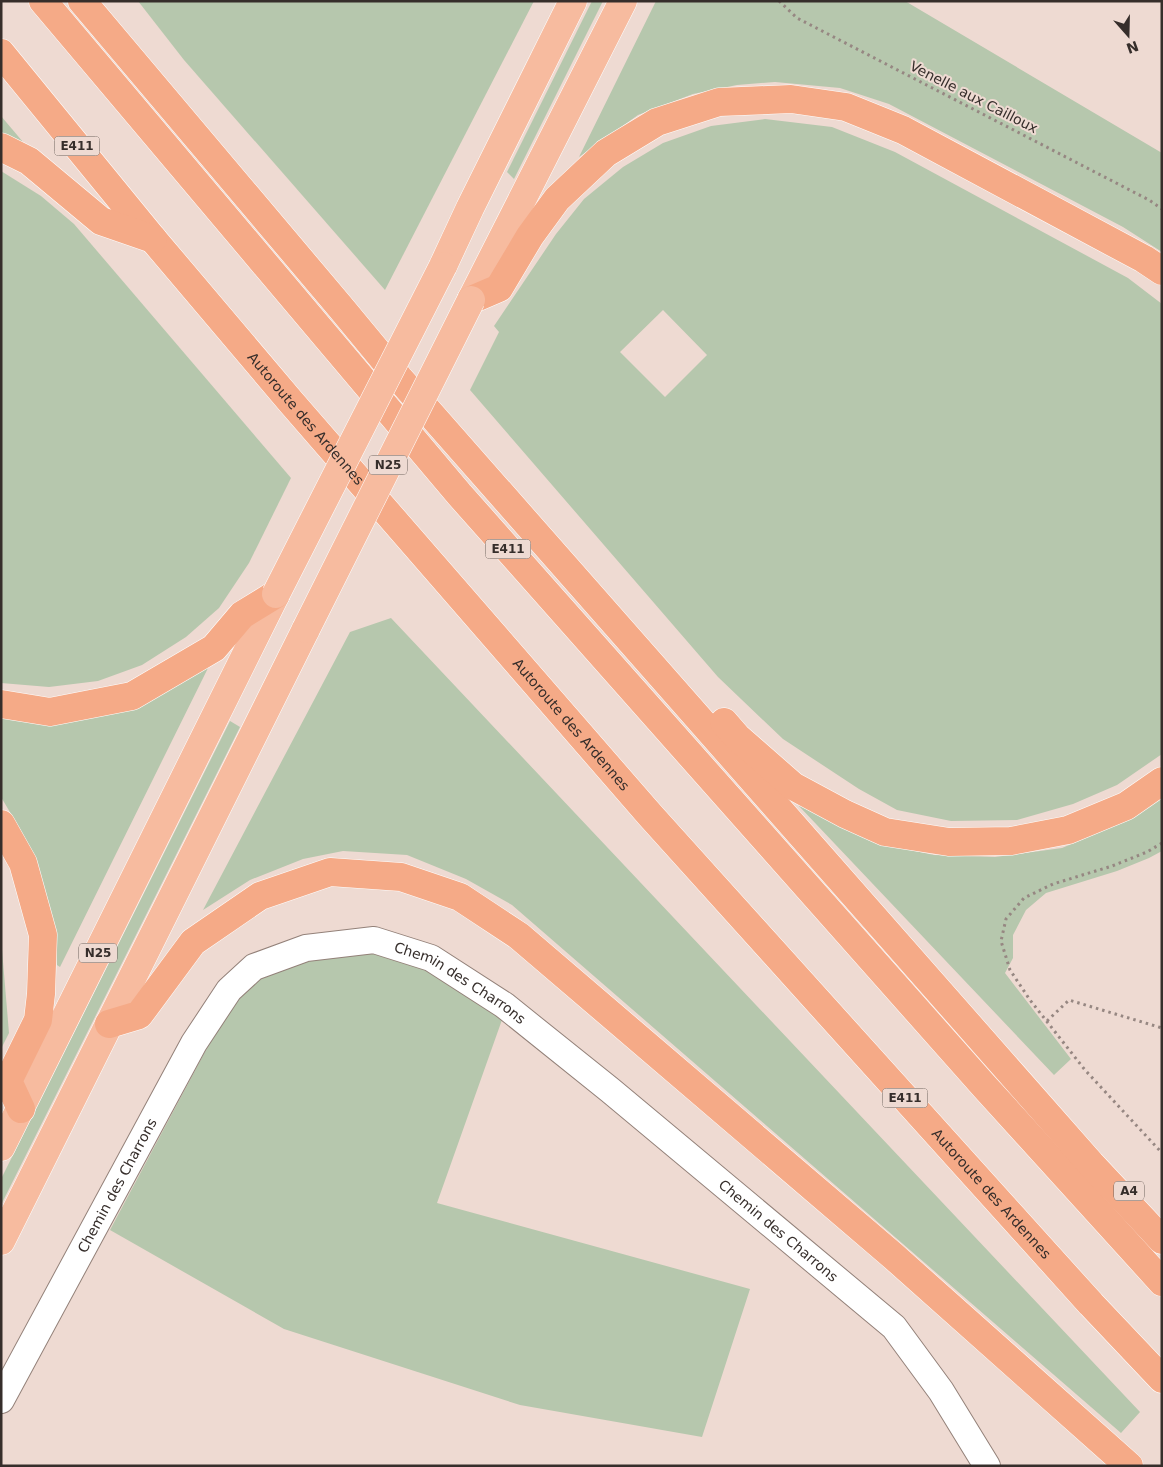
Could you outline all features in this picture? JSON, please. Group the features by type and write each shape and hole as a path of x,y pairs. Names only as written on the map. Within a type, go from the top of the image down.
{"highway":[{"name":"E411","path":"43,1 459,494 977,1079 1162,1282"},
{"path":"82,1 399,378 1091,1164 1162,1240"},
{"path":"100,1 117,43"},
{"name":"N25","path":"1,1147 573,1"},
{"name":"N25","path":"1,1241 471,300 623,1"},
{"name":"Autoroute des Ardennes","path":"1,53 154,239 292,402 650,815 1091,1304 1162,1379"},
{"path":"471,300 499,288 530,236 557,199 606,153 657,122 719,102 791,99 846,107 903,130 1144,259 1162,271"},
{"path":"1,147 29,161 101,221 154,239"},
{"path":"399,378 437,401 738,737 793,786 845,814 885,832 903,835 949,842 1011,841 1068,830 1126,806 1162,781"},
{"path":"1,704 50,712 132,696 214,648 242,615 276,594"},
{"path":"1,824 23,863 43,935 42,994 38,1020 8,1081 20,1109"},
{"path":"110,1024 139,1014 194,942 260,896 330,872 401,877 460,897 519,936 892,1255 1129,1466"},
{"name":"A4","path":"1091,1164 1138,1198 1162,1224"}],"street":[{"name":"Chemin des Charrons","path":"1,1400 194,1043 229,990 254,967 306,948 374,940 431,958 504,1005 610,1090 894,1327 940,1391 987,1466"}],"path":[{"name":"Venelle aux Cailloux","path":"779,1 797,18 1162,208"},
{"path":"1162,843 1147,852 1112,866 1053,884 1024,898 1006,919 1001,941 1010,970 1030,1000 1086,1070 1162,1153"},
{"path":"1047,1021 1069,1000 1162,1028"}],"green space":[{"path":"138,1 534,1 385,290 184,60"},
{"path":"592,1 603,1 514,179 507,172"},
{"path":"656,1 905,1 1162,153 1162,252 1123,227 889,104 840,88 775,82 737,85 693,94 638,115 579,157"},
{"path":"1,116 23,142 1,132"},
{"path":"765,119 832,127 895,152 1128,278 1162,304 1162,754 1117,785 1073,804 1017,820 951,821 897,810 859,789 783,739 718,677 470,390 499,332 494,326 556,234 584,199 623,167 663,143 711,126","holes":["663,310 707,355 665,397 620,352"]},
{"path":"1,171 41,196 74,224 291,478 249,563 219,608 186,637 142,665 98,681 49,687 1,683"},
{"path":"391,618 1140,1412 1121,1433 512,905 466,879 407,855 343,851 303,859 250,880 203,910 350,632"},
{"path":"210,664 60,967 57,965 54,930 33,856 1,797 1,716"},
{"path":"230,721 240,727 1,1205 1,1179"},
{"path":"1162,796 1162,851 1117,871 1046,893 1026,910 1013,935 1013,958 1005,973 1071,1059 1054,1075 798,805 877,843 934,855 995,857 1062,848 1126,821"},
{"path":"1,938 9,1033 1,1049"},
{"path":"372,951 424,965 503,1017 437,1203 750,1289 702,1437 520,1405 284,1329 110,1230 223,1018 250,983 310,957"}]}
